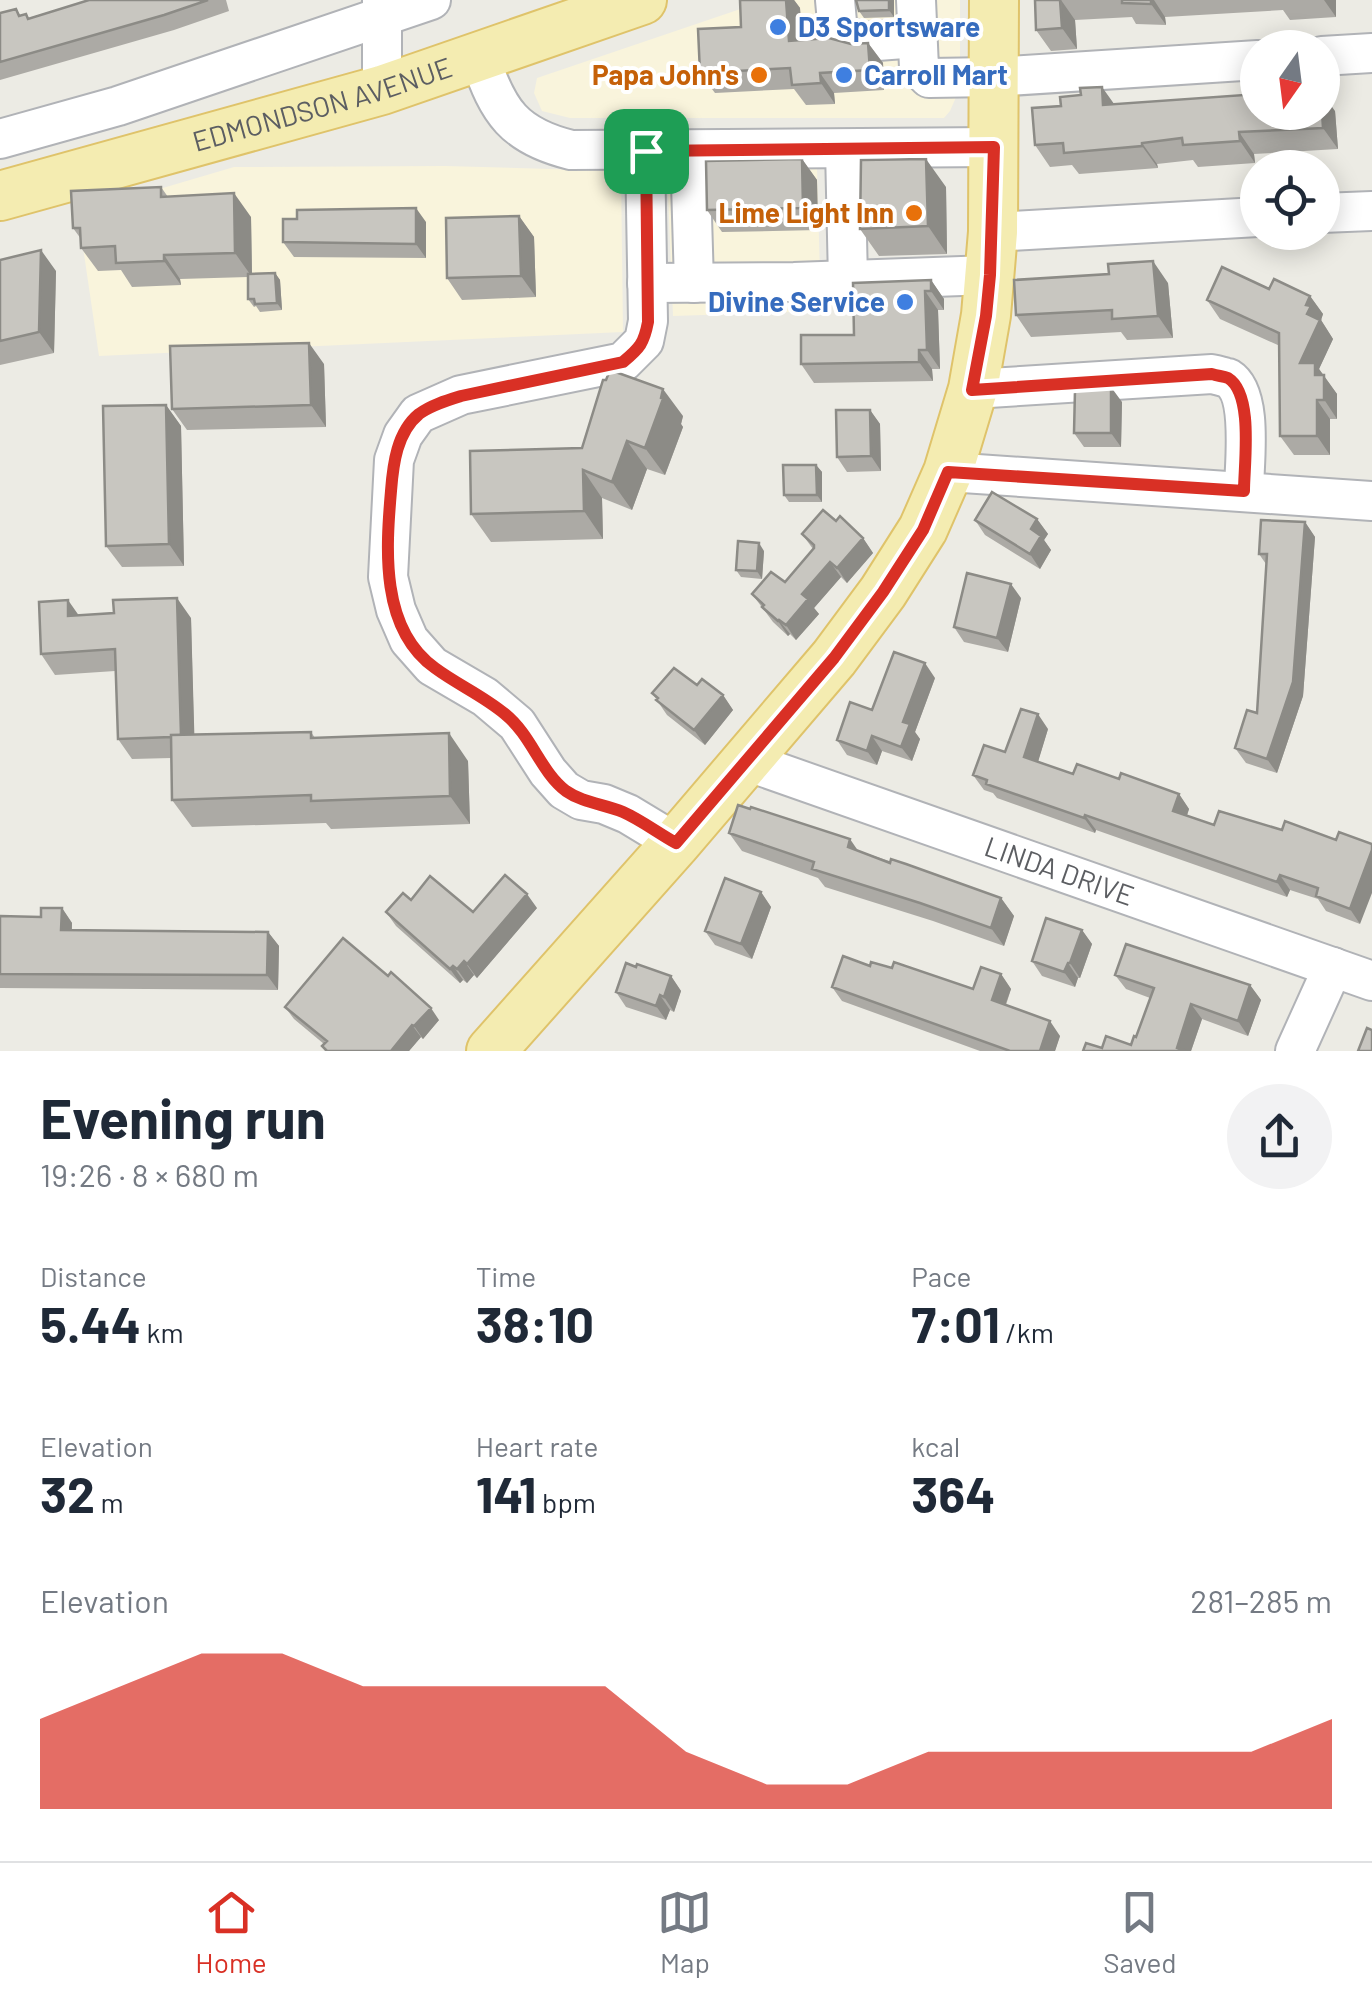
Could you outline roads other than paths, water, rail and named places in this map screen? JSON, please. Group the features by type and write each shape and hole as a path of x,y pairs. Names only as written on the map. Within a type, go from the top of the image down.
{"main road":[{"name":"EDMONDSON AVENUE","path":"0,196 382,90 642,0"},
{"path":"506,1047 834,658 923,530 948,472 972,390 986,316 992,253 994,0"}],"street":[{"path":"0,139 118,106 382,8 431,0"},
{"path":"835,0 838,33 864,42 917,38"},
{"path":"916,0 918,68 929,78 1240,61"},
{"path":"382,8 382,90"},
{"path":"1340,55 1372,53"},
{"path":"480,58 492,94 507,114 525,132 572,150 994,147"},
{"path":"845,149 848,280"},
{"path":"690,150 694,283"},
{"path":"646,151 648,322 644,341 623,362 461,396 418,414 403,435 394,460 388,577 409,640 432,666 484,697 517,724 564,790 581,800 628,814 676,843"},
{"path":"1340,213 1372,211"},
{"path":"648,283 848,280 992,253 1240,219"},
{"path":"972,390 1212,374 1228,378 1239,390 1245,408 1244,491"},
{"path":"948,472 1372,501"},
{"name":"LINDA DRIVE","path":"746,761 1372,981"},
{"path":"1295,1051 1333,968"}],"place":[{"name":"D3 Sportsware","path":"778,27"},
{"name":"Papa John's","path":"759,75"},
{"name":"Carroll Mart","path":"844,75"},
{"name":"Lime Light Inn","path":"914,213"},
{"name":"Divine Service","path":"905,302"}]}
